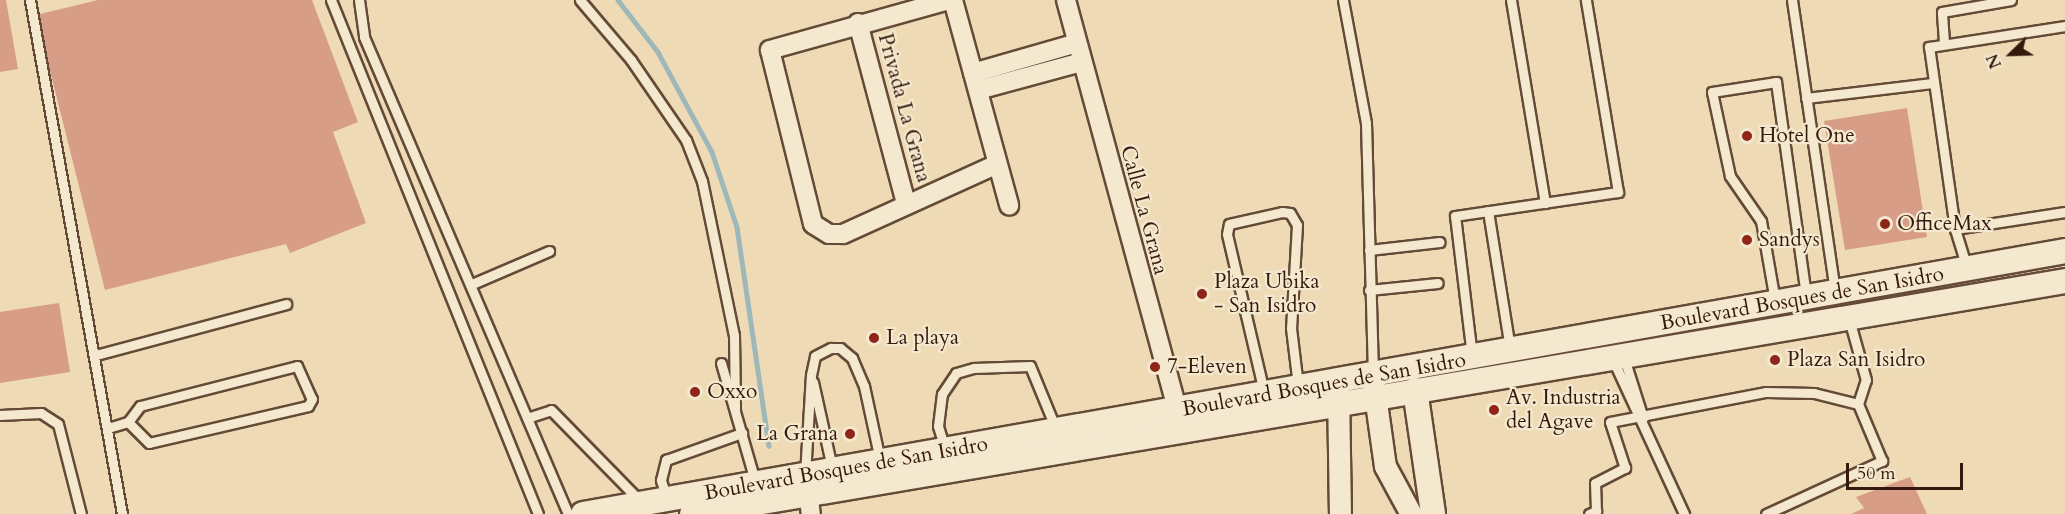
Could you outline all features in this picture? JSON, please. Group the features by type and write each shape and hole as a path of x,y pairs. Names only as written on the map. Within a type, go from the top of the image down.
{"main road":[{"name":"Boulevard Bosques de San Isidro","path":"692,514 759,500 807,484 1374,387 1473,358 1806,295 1967,270 2065,251"},
{"path":"1967,270 1970,296"},
{"name":"Boulevard Bosques de San Isidro","path":"1374,387 1415,390 2065,281"},
{"name":"Boulevard Bosques de San Isidro","path":"807,484 832,470 1057,431 1180,420 1265,395 1298,389 1338,393"},
{"path":"1415,390 1433,514"},
{"name":"Boulevard Bosques de San Isidro","path":"582,514 667,501 759,500"}],"street":[{"path":"997,164 843,234 829,234 813,224 770,50 858,23 951,0 1010,205"},
{"name":"Calle La Grana","path":"1066,0 1180,420"},
{"name":"Privada La Grana","path":"858,23 906,204"},
{"path":"975,81 1077,43"},
{"path":"975,81 1082,62"},
{"path":"1374,387 1385,466 1411,514"},
{"path":"1338,393 1340,514"}],"lane":[{"path":"30,0 96,355 122,514"},
{"path":"331,0 538,514"},
{"path":"359,0 364,37 530,417 568,514"},
{"path":"580,0 631,60 686,140 702,181 734,335 735,409"},
{"path":"1343,0 1366,123 1369,290 1374,387"},
{"path":"1511,0 1545,203"},
{"path":"1473,358 1455,216 1618,192 1586,0"},
{"path":"1792,0 1835,290"},
{"path":"1944,42 1942,12 2011,0"},
{"path":"1967,270 1955,229 1932,83 1929,47 1944,42 2065,26"},
{"path":"1775,301 1761,220 1730,176 1712,92 1776,82 1806,295"},
{"path":"1806,98 1932,83"},
{"path":"1488,211 1511,352"},
{"path":"1265,395 1227,234 1229,224 1282,212 1290,213 1297,225 1291,328 1298,389"},
{"path":"1955,229 2065,212"},
{"path":"1369,250 1440,242"},
{"path":"472,284 549,251"},
{"path":"1369,290 1438,282"},
{"path":"96,355 286,304"},
{"path":"1766,514 1882,461 1858,404 1866,380 1848,316"},
{"path":"807,484 811,375 815,356 823,351 840,348 852,358 864,386 880,462"},
{"path":"1618,356 1641,416 1684,514"},
{"path":"721,363 759,500"},
{"path":"108,428 128,422 140,406 297,366 312,399 308,406 149,443 128,422"},
{"path":"946,451 938,426 942,394 956,373 974,368 1030,366 1057,431"},
{"path":"811,375 832,470"},
{"path":"1589,514 1596,511 1595,483 1625,468 1610,422 1766,392 1814,393 1858,404"},
{"path":"530,417 551,410 644,505"},
{"path":"0,415 41,413 58,424 81,514"},
{"path":"667,501 661,480 666,460 742,433"}],"building":[{"path":"0,0 6,0 18,69 0,72"},
{"path":"98,0 312,0 358,122 333,132 366,223 290,253 286,244 105,290 36,15"},
{"path":"1907,108 1927,237 1845,250 1824,121"},
{"path":"59,303 70,372 0,383 0,312"},
{"path":"1910,477 1927,514 1851,514 1864,508 1856,497"}],"waterway":[{"path":"618,0 658,52 712,152 737,227 769,446"}],"place":[{"name":"Hotel One","path":"1747,136"},
{"name":"OfficeMax","path":"1885,224"},
{"name":"Sandys","path":"1747,240"},
{"name":"Plaza Ubika - San Isidro","path":"1202,294"},
{"name":"La playa","path":"874,338"},
{"name":"Plaza San Isidro","path":"1775,360"},
{"name":"7-Eleven","path":"1155,367"},
{"name":"Oxxo","path":"695,392"},
{"name":"Av. Industria del Agave","path":"1494,410"},
{"name":"La Grana","path":"850,434"}]}
